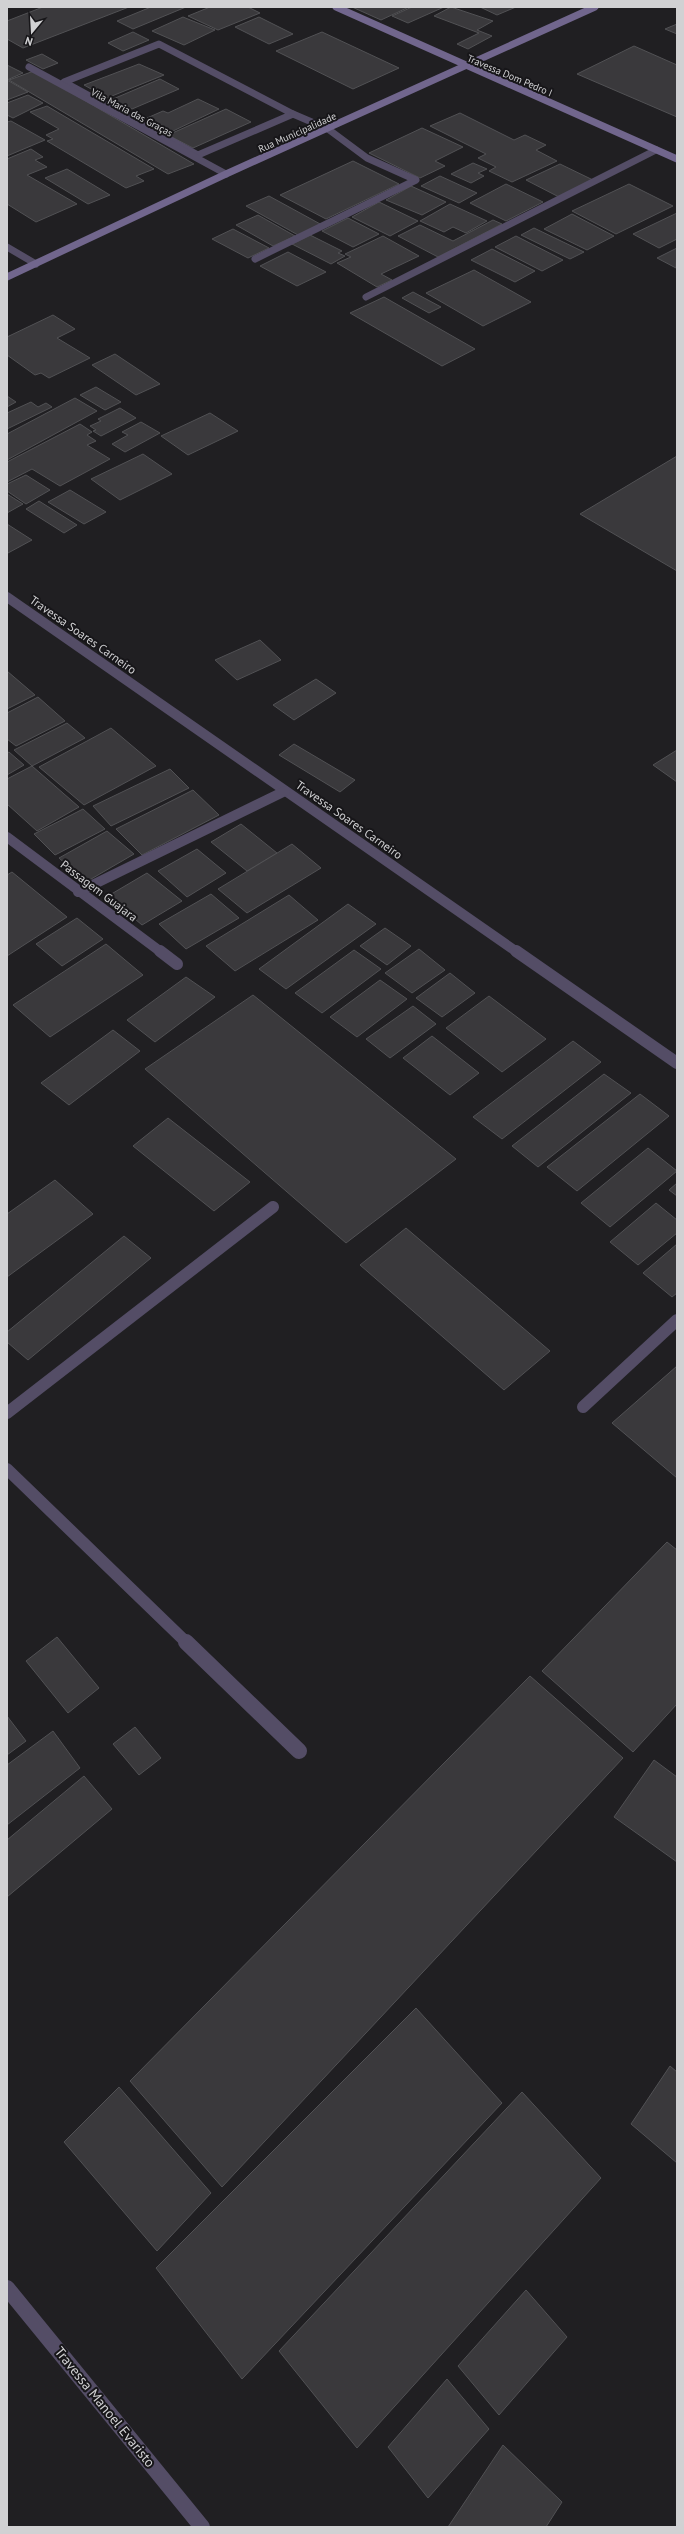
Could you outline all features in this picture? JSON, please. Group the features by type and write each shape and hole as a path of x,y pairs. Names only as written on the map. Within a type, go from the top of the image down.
{"street":[{"name":"Travessa Dom Pedro I","path":"336,7 466,67 677,160"},
{"name":"Rua Municipalidade","path":"7,277 226,174 466,67 595,7"},
{"path":"254,259 416,180 367,158 328,129 293,114 159,44 64,82 198,155 293,114"},
{"name":"Vila Maria das Graças","path":"29,67 226,174"},
{"path":"366,297 656,150"},
{"path":"7,247 36,264"},
{"name":"Travessa Soares Carneiro","path":"7,597 677,1063"},
{"path":"78,892 285,791"},
{"name":"Passagem Guajara","path":"7,837 78,892 177,964"},
{"path":"7,1413 273,1207"},
{"path":"583,1407 677,1320"},
{"path":"7,1469 299,1751"},
{"name":"Travessa Manoel Evaristo","path":"7,2288 202,2527"}],"building":[{"path":"43,7 129,7 23,48 7,39 7,21"},
{"path":"151,7 186,7 133,29 117,21"},
{"path":"210,7 248,7 260,13 218,30 188,16"},
{"path":"352,7 409,7 381,20"},
{"path":"412,7 444,7 408,23 392,16"},
{"path":"451,7 493,21 477,30 492,36 468,49 457,44 479,33 434,16"},
{"path":"480,7 516,7 497,15"},
{"path":"183,17 215,30 184,45 152,31"},
{"path":"259,17 293,34 269,44 235,27"},
{"path":"677,24 677,34 665,29"},
{"path":"133,32 149,40 123,51 108,43"},
{"path":"322,32 399,68 353,89 276,51"},
{"path":"634,46 677,65 677,117 577,74"},
{"path":"42,54 58,63 43,69 26,60"},
{"path":"139,64 164,75 107,98 84,85"},
{"path":"7,65 23,73 7,80"},
{"path":"34,71 194,164 168,174 9,80"},
{"path":"160,79 179,89 132,109 113,99"},
{"path":"7,80 28,92 7,100"},
{"path":"28,95 43,103 13,118 7,115 7,103"},
{"path":"198,99 219,109 173,131 147,118 163,111 168,113"},
{"path":"47,106 154,169 136,176 144,181 126,188 47,141 53,139 46,135 59,129 30,112"},
{"path":"226,109 251,122 193,148 168,135"},
{"path":"460,113 514,140 525,135 546,145 536,150 557,161 512,182 489,171 496,167 478,158 486,154 430,126"},
{"path":"11,121 45,140 7,156 7,122"},
{"path":"422,128 463,147 435,161 445,166 420,178 369,153"},
{"path":"31,149 43,157 35,160 47,167 27,175 77,204 36,222 7,204 7,159"},
{"path":"353,161 399,184 326,219 280,195"},
{"path":"473,163 487,169 478,173 484,176 471,183 451,174"},
{"path":"560,164 593,180 559,197 526,180"},
{"path":"67,169 110,195 88,204 45,178"},
{"path":"440,176 477,193 459,203 421,186"},
{"path":"506,184 543,202 506,221 470,203"},
{"path":"629,184 673,206 616,234 572,211"},
{"path":"411,186 446,202 422,215 386,200"},
{"path":"269,196 322,225 298,235 246,206"},
{"path":"379,202 418,221 390,236 352,217"},
{"path":"450,204 487,221 466,233 453,227 444,232 420,221"},
{"path":"677,213 677,239 659,248 633,234"},
{"path":"572,214 614,236 587,250 544,229"},
{"path":"258,215 295,236 273,246 236,225"},
{"path":"348,218 379,234 353,247 322,231"},
{"path":"493,220 502,224 438,257 398,236 420,225 453,241"},
{"path":"534,228 584,252 570,259 521,235"},
{"path":"233,229 269,248 248,258 212,239"},
{"path":"310,235 342,251 338,253 345,256 331,264 292,244"},
{"path":"383,236 419,256 381,274 392,280 377,287 337,263 351,257 345,254"},
{"path":"516,236 563,260 542,271 495,247"},
{"path":"677,248 676,268 657,258"},
{"path":"492,249 535,271 515,282 471,260"},
{"path":"288,252 326,272 297,286 260,266"},
{"path":"474,270 531,302 483,326 426,293"},
{"path":"413,292 441,307 429,313 402,298"},
{"path":"384,297 475,349 442,366 350,313"},
{"path":"53,315 75,329 57,338 90,358 49,378 41,373 35,375 7,355 7,337"},
{"path":"115,354 160,384 136,395 92,365"},
{"path":"96,387 121,402 105,410 80,395"},
{"path":"7,396 16,402 7,407"},
{"path":"75,398 97,411 7,460 7,434"},
{"path":"31,402 38,407 46,403 52,407 7,429 7,413"},
{"path":"120,408 136,418 101,436 93,431 96,430 90,426 101,421 98,419"},
{"path":"210,413 238,431 188,455 161,436"},
{"path":"141,422 160,433 125,452 112,444 128,435 122,432"},
{"path":"80,424 92,432 87,435 96,441 87,445 110,459 60,486 32,469 7,482 7,462"},
{"path":"143,454 172,474 120,500 91,479"},
{"path":"677,456 677,571 580,514"},
{"path":"26,475 50,490 26,504 7,491 7,484"},
{"path":"70,490 106,512 84,524 48,502"},
{"path":"7,494 23,504 7,513"},
{"path":"39,501 77,525 64,533 26,509"},
{"path":"7,524 32,540 7,553"},
{"path":"260,640 281,660 237,680 215,660"},
{"path":"7,671 35,695 7,709"},
{"path":"316,679 336,693 294,720 273,705"},
{"path":"38,697 65,721 16,746 7,739 7,713"},
{"path":"67,723 85,738 32,766 14,750"},
{"path":"111,728 156,766 84,805 39,767"},
{"path":"294,744 355,780 340,792 279,755"},
{"path":"677,750 677,782 653,765"},
{"path":"9,752 24,765 7,775 7,753"},
{"path":"32,766 79,807 37,831 7,804 7,779"},
{"path":"170,769 189,788 111,826 93,806"},
{"path":"193,790 219,815 142,855 116,829"},
{"path":"83,809 105,829 55,855 34,834"},
{"path":"241,824 277,853 247,871 211,842"},
{"path":"107,831 134,854 86,882 59,858"},
{"path":"292,844 321,868 247,913 218,889"},
{"path":"197,849 226,873 187,897 158,871"},
{"path":"12,872 67,917 7,956 7,875"},
{"path":"147,873 182,901 142,925 108,896"},
{"path":"211,894 239,918 186,949 159,924"},
{"path":"289,895 318,920 235,971 206,946"},
{"path":"348,904 376,924 286,989 259,969"},
{"path":"77,918 103,939 62,966 36,944"},
{"path":"385,928 411,946 387,965 360,946"},
{"path":"106,944 143,975 50,1037 13,1005"},
{"path":"419,949 445,970 412,993 385,973"},
{"path":"354,950 381,969 322,1013 295,993"},
{"path":"450,973 475,993 442,1017 416,998"},
{"path":"186,977 215,997 155,1042 127,1020"},
{"path":"380,980 407,999 357,1037 330,1017"},
{"path":"253,995 456,1159 346,1243 145,1069"},
{"path":"489,996 546,1039 502,1072 446,1028"},
{"path":"413,1006 436,1024 390,1058 366,1039"},
{"path":"113,1030 140,1051 69,1105 41,1083"},
{"path":"432,1036 479,1073 450,1095 403,1058"},
{"path":"573,1041 601,1062 502,1139 473,1117"},
{"path":"604,1074 631,1093 538,1167 512,1146"},
{"path":"640,1094 669,1116 577,1191 547,1167"},
{"path":"168,1118 250,1182 214,1211 133,1146"},
{"path":"648,1148 677,1171 610,1227 581,1203"},
{"path":"55,1180 93,1214 7,1277 7,1214"},
{"path":"677,1183 677,1196 669,1190"},
{"path":"656,1203 677,1220 677,1233 638,1265 610,1242"},
{"path":"406,1228 550,1351 504,1390 360,1265"},
{"path":"124,1236 151,1258 28,1360 7,1342 7,1332"},
{"path":"677,1244 677,1293 672,1297 643,1273"},
{"path":"677,1366 677,1478 612,1423"},
{"path":"667,1542 677,1550 677,1704 633,1752 542,1671"},
{"path":"57,1637 99,1688 68,1713 26,1661"},
{"path":"530,1676 623,1758 222,2187 130,2081"},
{"path":"7,1716 26,1741 7,1755"},
{"path":"135,1727 161,1758 139,1775 113,1744"},
{"path":"53,1731 80,1768 7,1825 7,1765"},
{"path":"654,1760 677,1777 677,1862 614,1817"},
{"path":"84,1776 112,1809 7,1897 7,1840"},
{"path":"416,2008 502,2103 242,2379 156,2268"},
{"path":"670,2066 677,2072 677,2163 631,2124"},
{"path":"119,2087 211,2193 157,2251 64,2142"},
{"path":"522,2092 601,2178 357,2448 279,2351"},
{"path":"526,2290 567,2337 499,2415 458,2366"},
{"path":"447,2379 489,2429 428,2498 388,2447"},
{"path":"503,2445 562,2502 546,2527 448,2527"}]}
